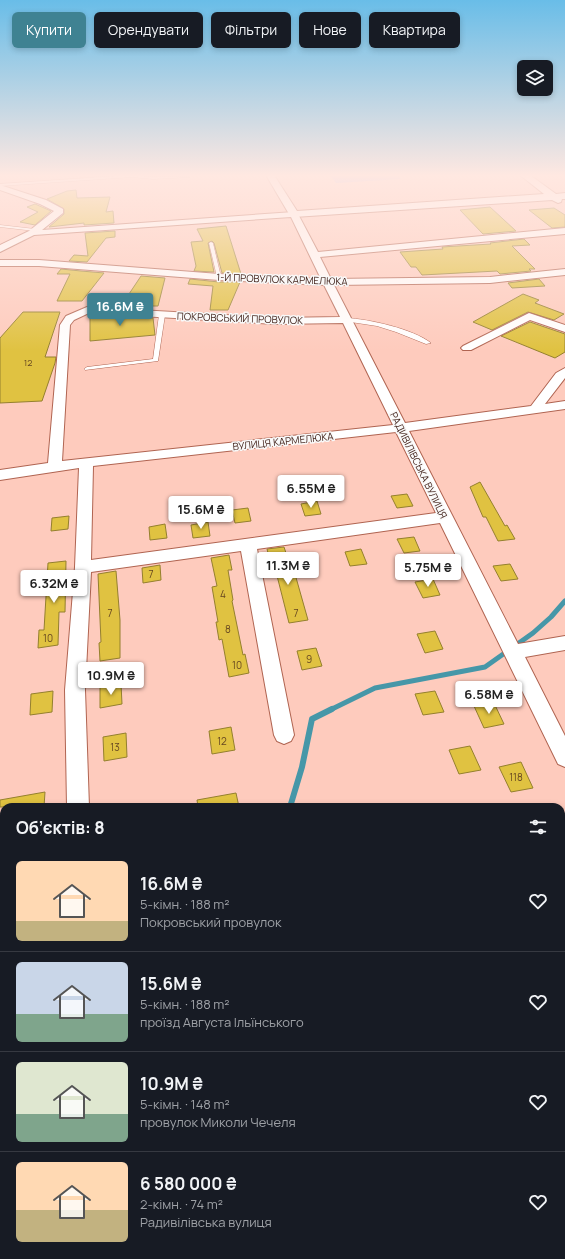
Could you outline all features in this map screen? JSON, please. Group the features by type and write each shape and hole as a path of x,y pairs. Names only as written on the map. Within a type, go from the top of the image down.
{"street":[{"path":"0,249 29,234"},
{"name":"РАДИВІЛІВСЬКА ВУЛИЦЯ","path":"304,234 565,757"},
{"path":"314,255 536,234"},
{"name":"1-Й ПРОВУЛОК КАРМЕЛЮКА","path":"0,263 39,263 219,277 327,282 490,280 565,272"},
{"name":"ПОКРОВСЬКИЙ ПРОВУЛОК","path":"55,466 65,325 70,318 87,310 276,321 346,320"},
{"path":"467,348 529,316 565,329"},
{"path":"535,409 560,376 565,372"},
{"name":"ВУЛИЦЯ КАРМЕЛЮКА","path":"0,475 55,466 400,428 565,405"},
{"path":"78,803 75,690 83,567 86,463"},
{"path":"83,567 445,517"},
{"path":"248,545 284,735"},
{"path":"512,652 565,643"}],"lane":[{"path":"211,243 219,277"},
{"path":"87,369 156,360 162,315"},
{"path":"346,320 363,320 381,325 428,343"}],"building":[{"path":"85,234 115,234 115,237 106,238 87,262 69,261 74,255 88,256"},
{"path":"199,234 228,234 241,274 222,273 214,243 212,241 208,243 214,272 194,271 196,266 191,242 203,241"},
{"path":"524,239 530,245 512,246 535,269 529,269 531,271 500,274 497,271 422,275 416,267 411,267 400,252 443,249 442,247 491,244 490,243"},
{"path":"61,269 104,273 82,301 57,301 70,274 57,274"},
{"path":"141,276 165,278 158,306 151,306 152,309 93,306 97,297 127,297"},
{"path":"190,279 219,282 240,282 228,310 210,310 213,286 188,284"},
{"path":"539,279 545,286 512,288 508,283"},
{"path":"523,294 539,300 535,303 564,314 554,320 528,312 492,330 473,322"},
{"path":"23,312 60,312 45,357 56,357 55,363 42,401 0,403 0,338"},
{"path":"90,315 153,318 155,335 90,341"},
{"path":"530,322 565,334 565,352 555,358 501,336"},
{"path":"480,482 505,526 507,525 515,539 498,541 486,517 483,517 470,487"},
{"path":"407,494 413,506 397,508 391,496"},
{"path":"317,501 321,514 305,516 301,504"},
{"path":"248,508 251,521 235,523 232,510"},
{"path":"69,516 68,529 51,531 52,518"},
{"path":"208,522 210,536 193,538 191,525"},
{"path":"165,524 167,538 150,540 149,527"},
{"path":"414,537 420,551 404,553 397,539"},
{"path":"284,547 293,574 295,574 308,620 289,623 273,560 270,561 267,549"},
{"path":"361,549 367,564 350,566 345,552"},
{"path":"229,555 232,570 228,570 232,601 243,655 245,654 249,673 229,677 222,639 219,640 216,622 218,622 212,587 217,586 211,558"},
{"path":"66,561 65,612 59,612 58,645 38,648 39,630 44,630 48,563"},
{"path":"510,564 518,579 501,581 493,566"},
{"path":"160,565 161,580 143,583 142,568"},
{"path":"116,571 120,620 120,658 100,661 99,643 101,642 98,574"},
{"path":"433,579 440,595 423,598 415,582"},
{"path":"435,631 443,649 425,653 417,634"},
{"path":"316,648 322,666 302,670 297,651"},
{"path":"121,684 122,704 100,708 100,687"},
{"path":"53,691 52,712 30,715 31,694"},
{"path":"435,691 444,712 423,715 415,694"},
{"path":"494,703 504,724 484,728 474,706"},
{"path":"231,727 235,750 212,754 209,731"},
{"path":"126,733 127,757 104,761 103,737"},
{"path":"470,746 481,770 459,774 449,750"},
{"path":"521,762 533,788 511,792 499,767"},
{"path":"45,792 44,803 0,803 0,800"},
{"path":"236,793 238,803 197,803 197,800"}],"waterway":[{"path":"330,710 375,688 485,667 533,633 551,617 565,601"},
{"path":"291,803 302,767 312,719 330,710"}]}
